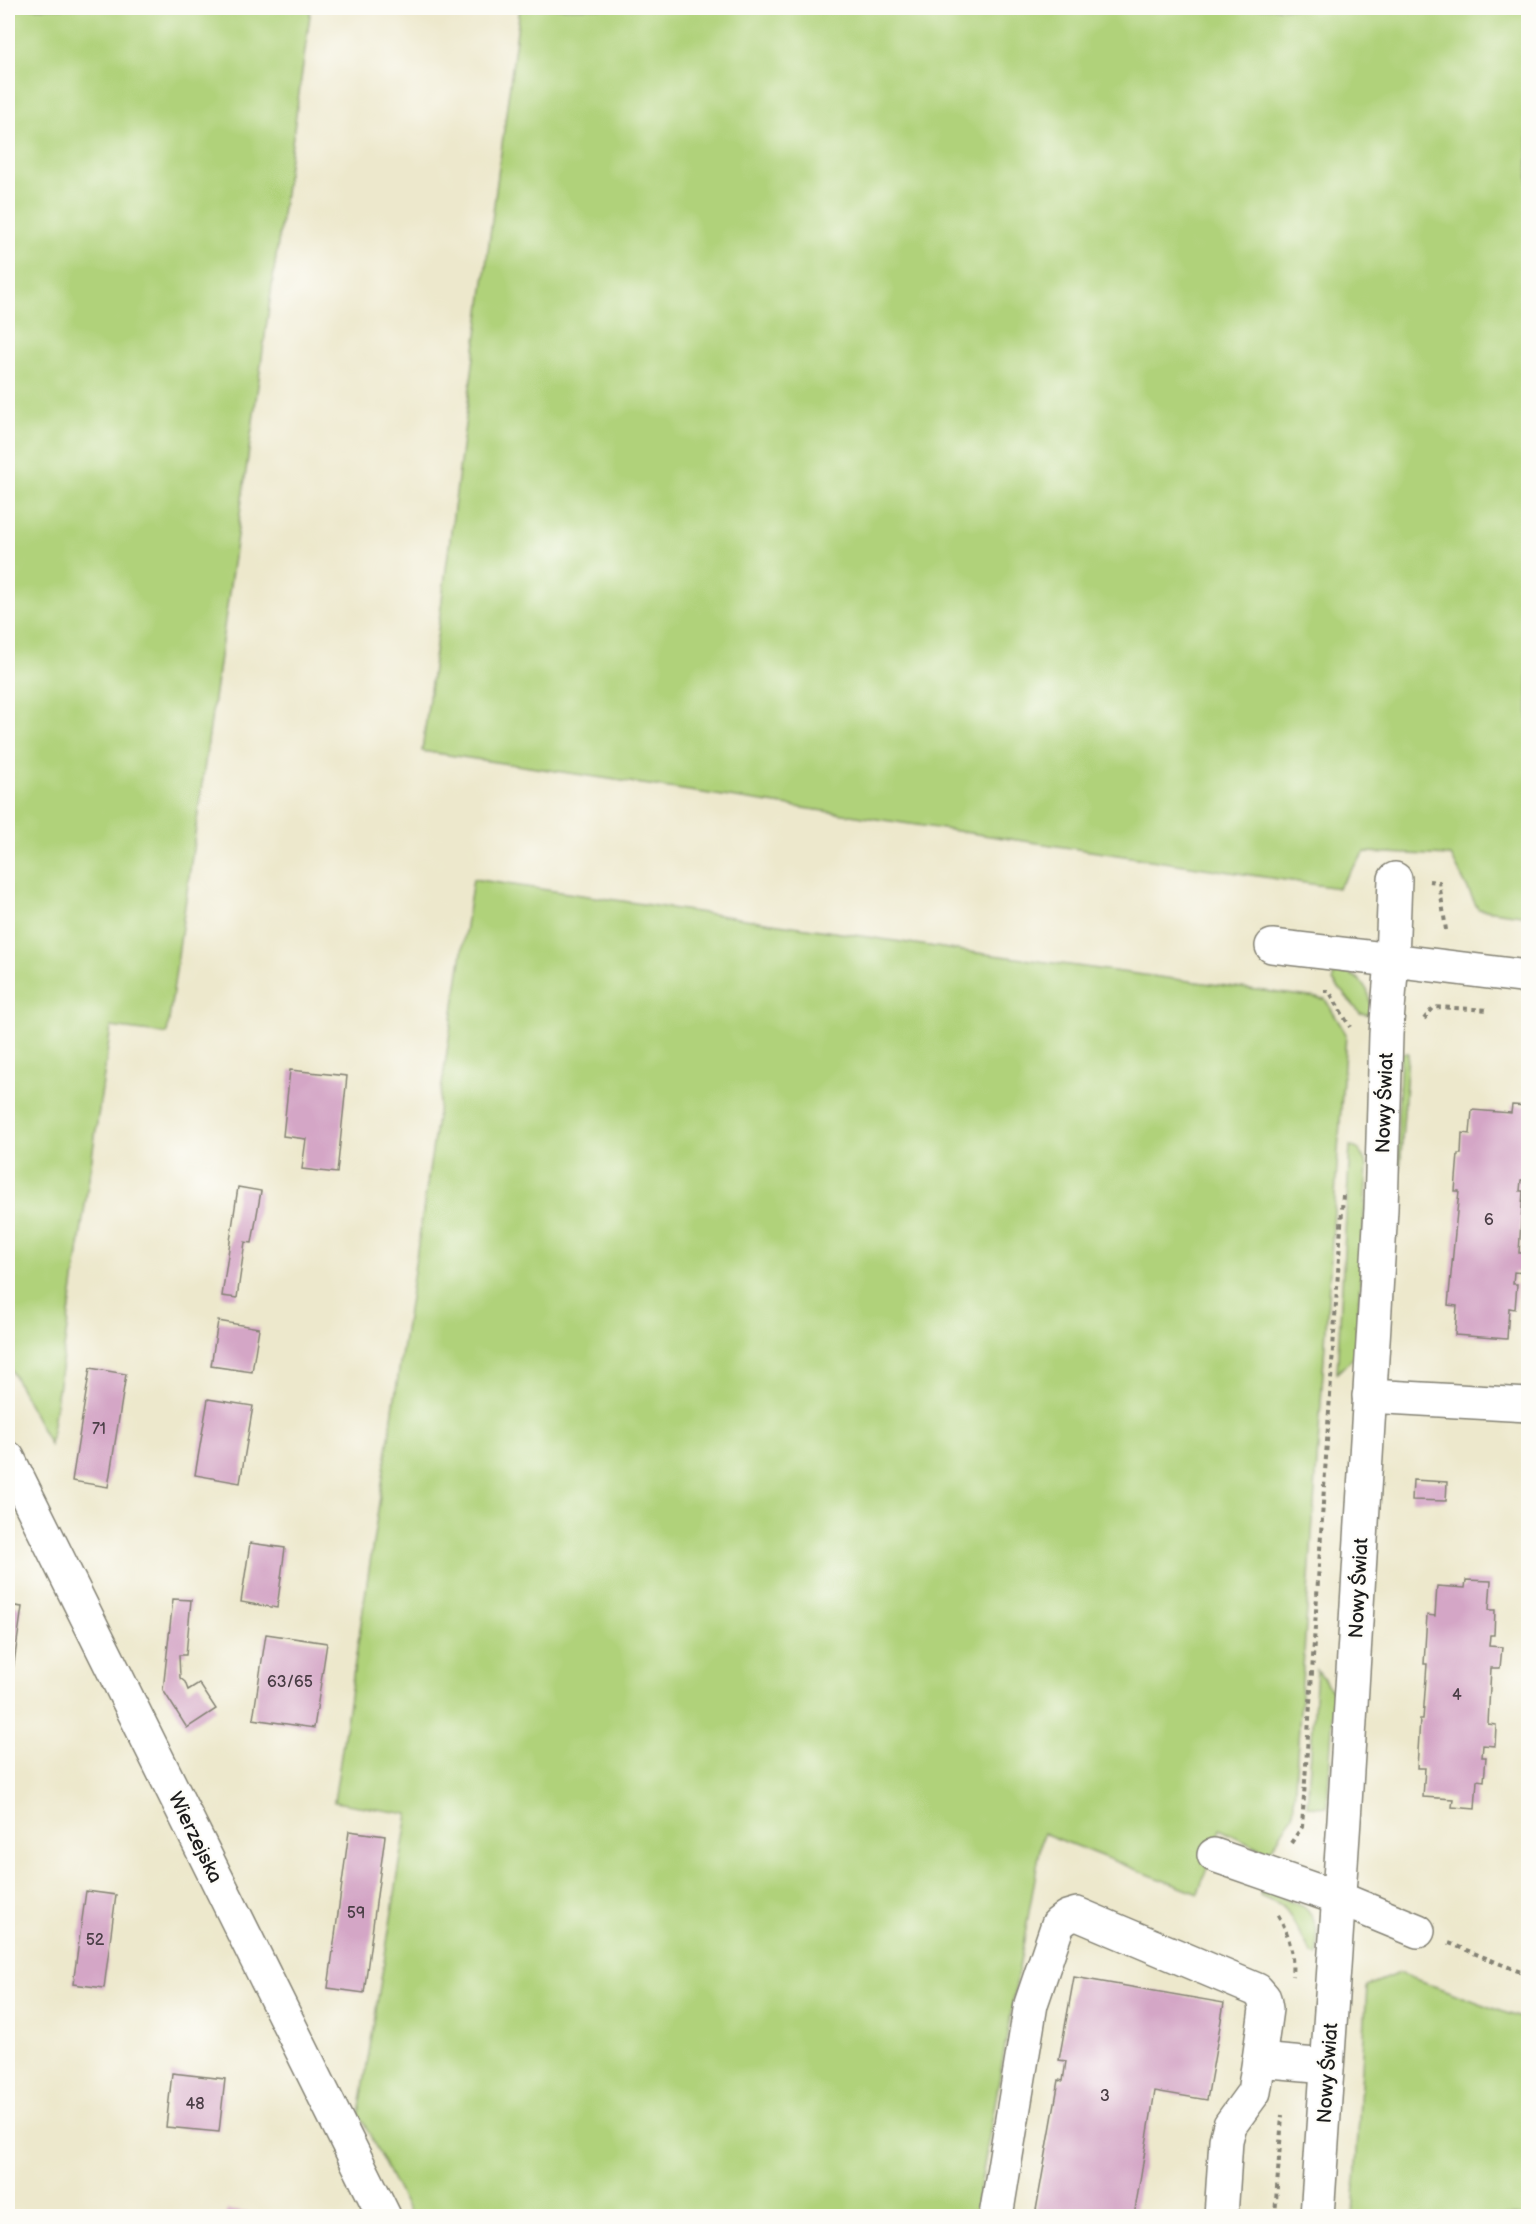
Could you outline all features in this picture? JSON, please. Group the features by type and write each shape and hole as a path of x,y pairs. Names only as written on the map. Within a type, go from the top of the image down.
{"street":[{"name":"Nowy Świat","path":"1317,2217 1381,1209 1386,1034 1395,879"},
{"path":"1272,945 1528,977"},
{"path":"1370,1396 1528,1405"},
{"name":"Wierzejska","path":"8,1458 384,2217"},
{"path":"1214,1855 1338,1898 1418,1931"},
{"path":"996,2217 1031,2004 1058,1924 1067,1917 1077,1914 1257,1990 1264,1998 1266,2009 1254,2092 1230,2125 1226,2140 1221,2217"},
{"path":"1259,2060 1327,2066"}],"path":[{"path":"1321,990 1329,991 1354,1032"},
{"path":"1422,1024 1424,1018 1434,1007 1484,1011 1497,1009"},
{"path":"1285,1848 1295,1839 1302,1827 1344,1187"},
{"path":"1418,1931 1528,1975"}],"green space":[{"path":"8,8 311,8 167,1034 111,1027 50,1445 8,1364"},
{"path":"520,8 1528,8 1528,916 1478,909 1451,856 1365,852 1338,888 422,751"},
{"path":"473,879 970,952 1325,999 1346,1034 1293,1815 1269,1853 1220,1829 1198,1894 1043,1833 975,2216 411,2216 359,2114 408,1814 334,1802"},
{"path":"1334,970 1351,975 1363,984 1370,997 1371,1015 1360,1013 1333,981"},
{"path":"1401,1053 1408,1053 1399,1185 1398,1117"},
{"path":"1350,1146 1360,1150 1367,1166 1356,1355 1337,1373"},
{"path":"1317,1670 1334,1694 1327,1807 1307,1806"},
{"path":"1262,1890 1304,1907 1309,1912 1315,1923 1318,1942 1317,1956 1312,1954 1286,1910 1260,1896"},
{"path":"1399,1973 1528,2021 1528,2216 1353,2216 1367,1986"}],"building":[{"path":"290,1070 347,1076 337,1173 302,1169 306,1139 283,1136"},
{"path":"1512,1105 1528,1106 1528,1180 1521,1180 1520,1191 1523,1191 1519,1253 1527,1253 1526,1273 1514,1272 1513,1284 1517,1284 1515,1309 1509,1308 1507,1339 1455,1335 1457,1306 1448,1305 1459,1191 1455,1191 1458,1154 1461,1154 1462,1133 1470,1134 1472,1110 1511,1113"},
{"path":"238,1187 261,1191 252,1243 245,1242 237,1298 222,1296"},
{"path":"218,1321 259,1328 252,1372 211,1366"},
{"path":"90,1368 126,1374 108,1487 72,1481"},
{"path":"208,1399 253,1406 240,1483 195,1475"},
{"path":"1413,1480 1447,1482 1446,1501 1412,1500"},
{"path":"250,1543 285,1548 277,1608 241,1602"},
{"path":"1466,1580 1491,1581 1489,1610 1495,1610 1494,1635 1490,1635 1489,1646 1502,1647 1500,1668 1491,1668 1488,1724 1496,1725 1495,1746 1483,1745 1482,1757 1486,1757 1484,1781 1477,1780 1475,1809 1452,1807 1453,1799 1423,1797 1425,1768 1417,1768 1427,1664 1424,1664 1427,1615 1435,1616 1437,1586 1465,1588"},
{"path":"173,1599 191,1600 186,1655 179,1655 180,1678 185,1682 188,1690 199,1683 216,1709 187,1728 163,1690"},
{"path":"8,1605 22,1607 9,1698 8,1697"},
{"path":"266,1634 327,1643 314,1728 253,1719"},
{"path":"349,1831 385,1836 364,1993 328,1988"},
{"path":"86,1891 116,1895 104,1988 73,1984"},
{"path":"1074,1977 1224,2003 1207,2100 1155,2091 1134,2216 1035,2216 1059,2080 1063,2081 1066,2061 1059,2060"},
{"path":"172,2073 225,2079 219,2132 166,2127"},
{"path":"227,2210 258,2214 258,2216 226,2216"}]}
